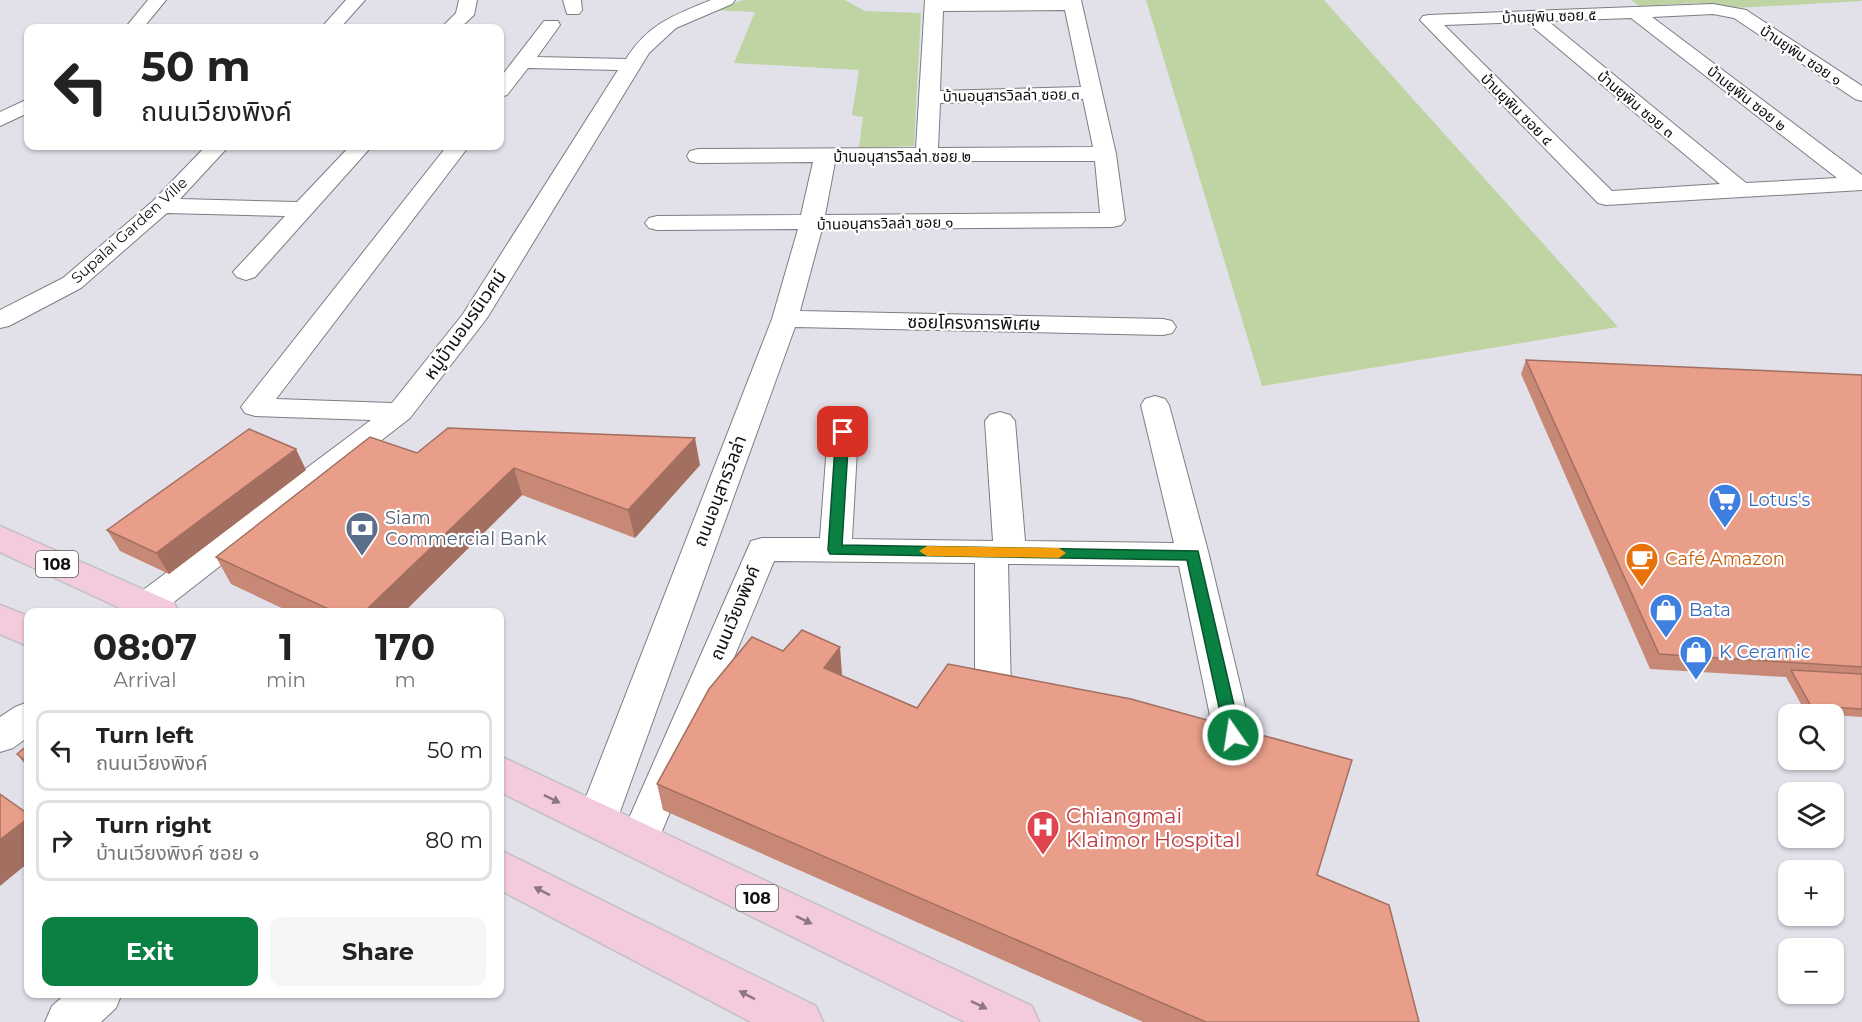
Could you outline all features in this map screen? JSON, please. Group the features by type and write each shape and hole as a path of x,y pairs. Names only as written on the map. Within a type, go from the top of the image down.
{"main road":[{"name":"108","path":"0,538 152,608"},
{"path":"0,618 24,630"},
{"name":"108","path":"504,775 1015,1022"},
{"path":"504,871 799,1022"}],"street":[{"path":"137,24 157,0"},
{"path":"334,24 357,0"},
{"path":"455,24 465,15 468,0"},
{"name":"หมู่บ้านอมรนิเวศน์","path":"155,608 400,412 474,318 641,50 669,24 726,0"},
{"path":"927,156 933,3 1072,3 1105,154"},
{"name":"บ้านยุพิน ซอย ๕","path":"1429,20 1713,9 1740,14"},
{"name":"บ้านยุพิน ซอย ๒","path":"1636,13 1860,183"},
{"name":"บ้านยุพิน ซอย ๑","path":"1740,14 1862,95"},
{"name":"บ้านยุพิน ซอย ๓","path":"1532,17 1741,190"},
{"name":"บ้านยุพิน ซอย ๔","path":"1429,20 1606,198 1741,190"},
{"path":"504,86 551,25"},
{"path":"523,62 632,65"},
{"name":"บ้านอนุสารวิลล่า ซอย ๓","path":"929,97 1092,93"},
{"path":"0,120 24,107"},
{"name":"Supalai Garden Ville","path":"0,320 72,283 161,206 214,150"},
{"path":"246,272 358,150"},
{"path":"400,412 255,407 455,150"},
{"name":"บ้านอนุสารวิลล่า ซอย ๒","path":"698,156 1105,154"},
{"name":"บ้านอนุสารวิลล่า ซอย ๑","path":"657,224 1113,220 1105,154"},
{"name":"ถนนอนุสารวิลล่า","path":"597,820 785,319 811,224 825,157"},
{"path":"1741,190 1860,183"},
{"path":"161,206 305,209"},
{"name":"ซอยโครงการพิเศษ","path":"785,319 1163,327"},
{"path":"1155,405 1233,735"},
{"path":"993,692 1000,552 1000,421"},
{"path":"835,550 843,432"},
{"name":"ถนนเวียงพิงค์","path":"639,841 762,549 1192,555"},
{"path":"0,737 24,720"},
{"path":"68,1022 94,998"}],"green space":[{"path":"744,0 845,0 865,11 921,13 914,146 859,148 863,117 852,115 859,70 734,63 755,12 712,10"},
{"path":"1146,0 1324,0 1618,327 1262,386"},
{"path":"1631,0 1862,1 1735,8 1696,3 1639,6"}],"building":[{"name":"Lotus's","path":"1526,360 1862,375 1862,667 1659,654"},
{"path":"448,428 695,438 628,510 514,468 368,608 326,608 216,557 370,437 417,453"},
{"path":"249,429 296,449 156,553 107,530"},
{"name":"Chiangmai Klaimor Hospital","path":"802,630 840,647 824,668 917,708 948,664 1131,699 1352,760 1317,875 1389,905 1419,1022 1206,1022 657,784 709,689 752,637 783,651"},
{"path":"1791,670 1862,674 1862,709 1844,708 1844,704 1810,704"},
{"path":"24,748 24,760 17,754"},
{"path":"0,794 24,811 24,821 0,840"}],"slow traffic":[{"path":"927,551 1059,553"}],"place":[{"name":"Lotus's","path":"1725,529"},
{"name":"Siam Commercial Bank","path":"362,557"},
{"name":"Café Amazon","path":"1642,588"},
{"name":"Bata","path":"1666,639"},
{"name":"K Ceramic","path":"1696,681"},
{"name":"Chiangmai Klaimor Hospital","path":"1043,856"}],"route":[{"path":"843,432 835,550 1192,555 1233,735"}]}
